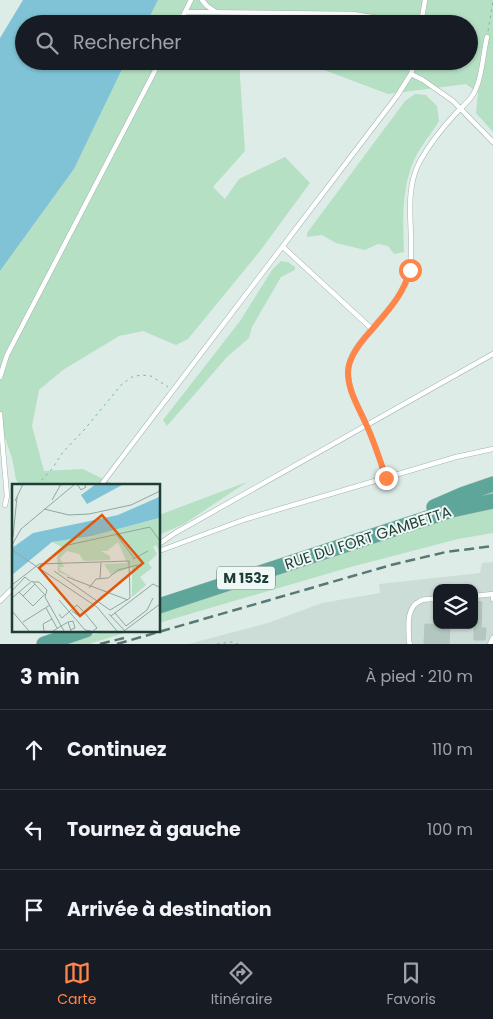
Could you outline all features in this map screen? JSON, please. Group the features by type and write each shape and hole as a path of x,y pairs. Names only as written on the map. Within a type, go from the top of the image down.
{"main road":[{"path":"334,549 377,528 419,514 464,494 493,484"},
{"name":"RUE DU FORT GAMBETTA","path":"160,606 452,510 493,500"},
{"path":"44,644 80,632"}],"lane":[{"path":"184,15 191,0"},
{"path":"202,0 207,6 217,12"},
{"path":"422,15 425,0"},
{"path":"185,12 359,15"},
{"path":"386,478 351,390 348,372 351,359 359,345 399,297 408,276 412,182 419,162 438,134 473,95 478,81 486,37"},
{"path":"0,377 7,355 155,70"},
{"path":"102,484 398,96 412,70"},
{"path":"411,74 445,96 493,142"},
{"path":"283,248 372,329"},
{"path":"160,543 175,533 493,354"},
{"path":"0,414 7,496 5,505"},
{"path":"160,551 246,519 456,457 493,449"},
{"path":"0,601 12,589"},
{"path":"478,596 493,594 493,599"},
{"path":"410,644 409,617 413,606 421,600 433,599"},
{"path":"490,644 493,638"}],"path":[{"path":"486,37 493,0"},
{"path":"38,484 122,384 132,377 141,375 151,376 174,391"},
{"path":"217,644 232,642 238,644"}],"shaded area":[{"path":"493,562 493,644 188,644 268,623 322,603 380,593 379,584 480,573 482,563"}],"green space":[{"path":"158,0 493,0 493,132 476,113 478,93 466,84 388,94 324,70 478,70 478,15 150,15"},
{"path":"122,70 240,70 245,151 213,187 225,199 239,179 285,157 310,183 260,251 188,339 176,345 143,331 119,336 63,370 39,390 32,426 44,471 83,469 113,484 20,484 16,480 12,458 0,424 0,271 74,169"},
{"path":"415,94 426,95 437,106 439,121 416,155 410,171 404,206 404,252 394,254 388,246 378,244 365,250 336,243 322,235 307,237 307,233 405,101"},
{"path":"281,261 288,262 295,267 295,270 281,277 252,327 249,338 227,357 167,426 163,420 240,321 272,270"},
{"path":"247,482 184,524 160,535 160,515"},
{"path":"493,507 493,533 458,539 347,568 160,623 160,614 188,603 454,516"},
{"path":"102,632 128,632 89,644 64,644"}],"water":[{"path":"23,0 158,0 150,15 15,15 15,70 122,70 74,169 0,271 0,38"}],"building":[{"path":"478,602 482,602 481,628 486,628 485,640 474,640 474,629 478,629"},
{"path":"425,624 433,624 433,629 450,629 449,644 424,644"}],"railway":[{"path":"160,632 391,565 446,552 493,546"},
{"path":"117,644 159,632"},
{"path":"100,644 124,638"}],"route":[{"path":"386,478 351,390 348,372 351,359 359,345 399,297 406,284 410,270"}]}
